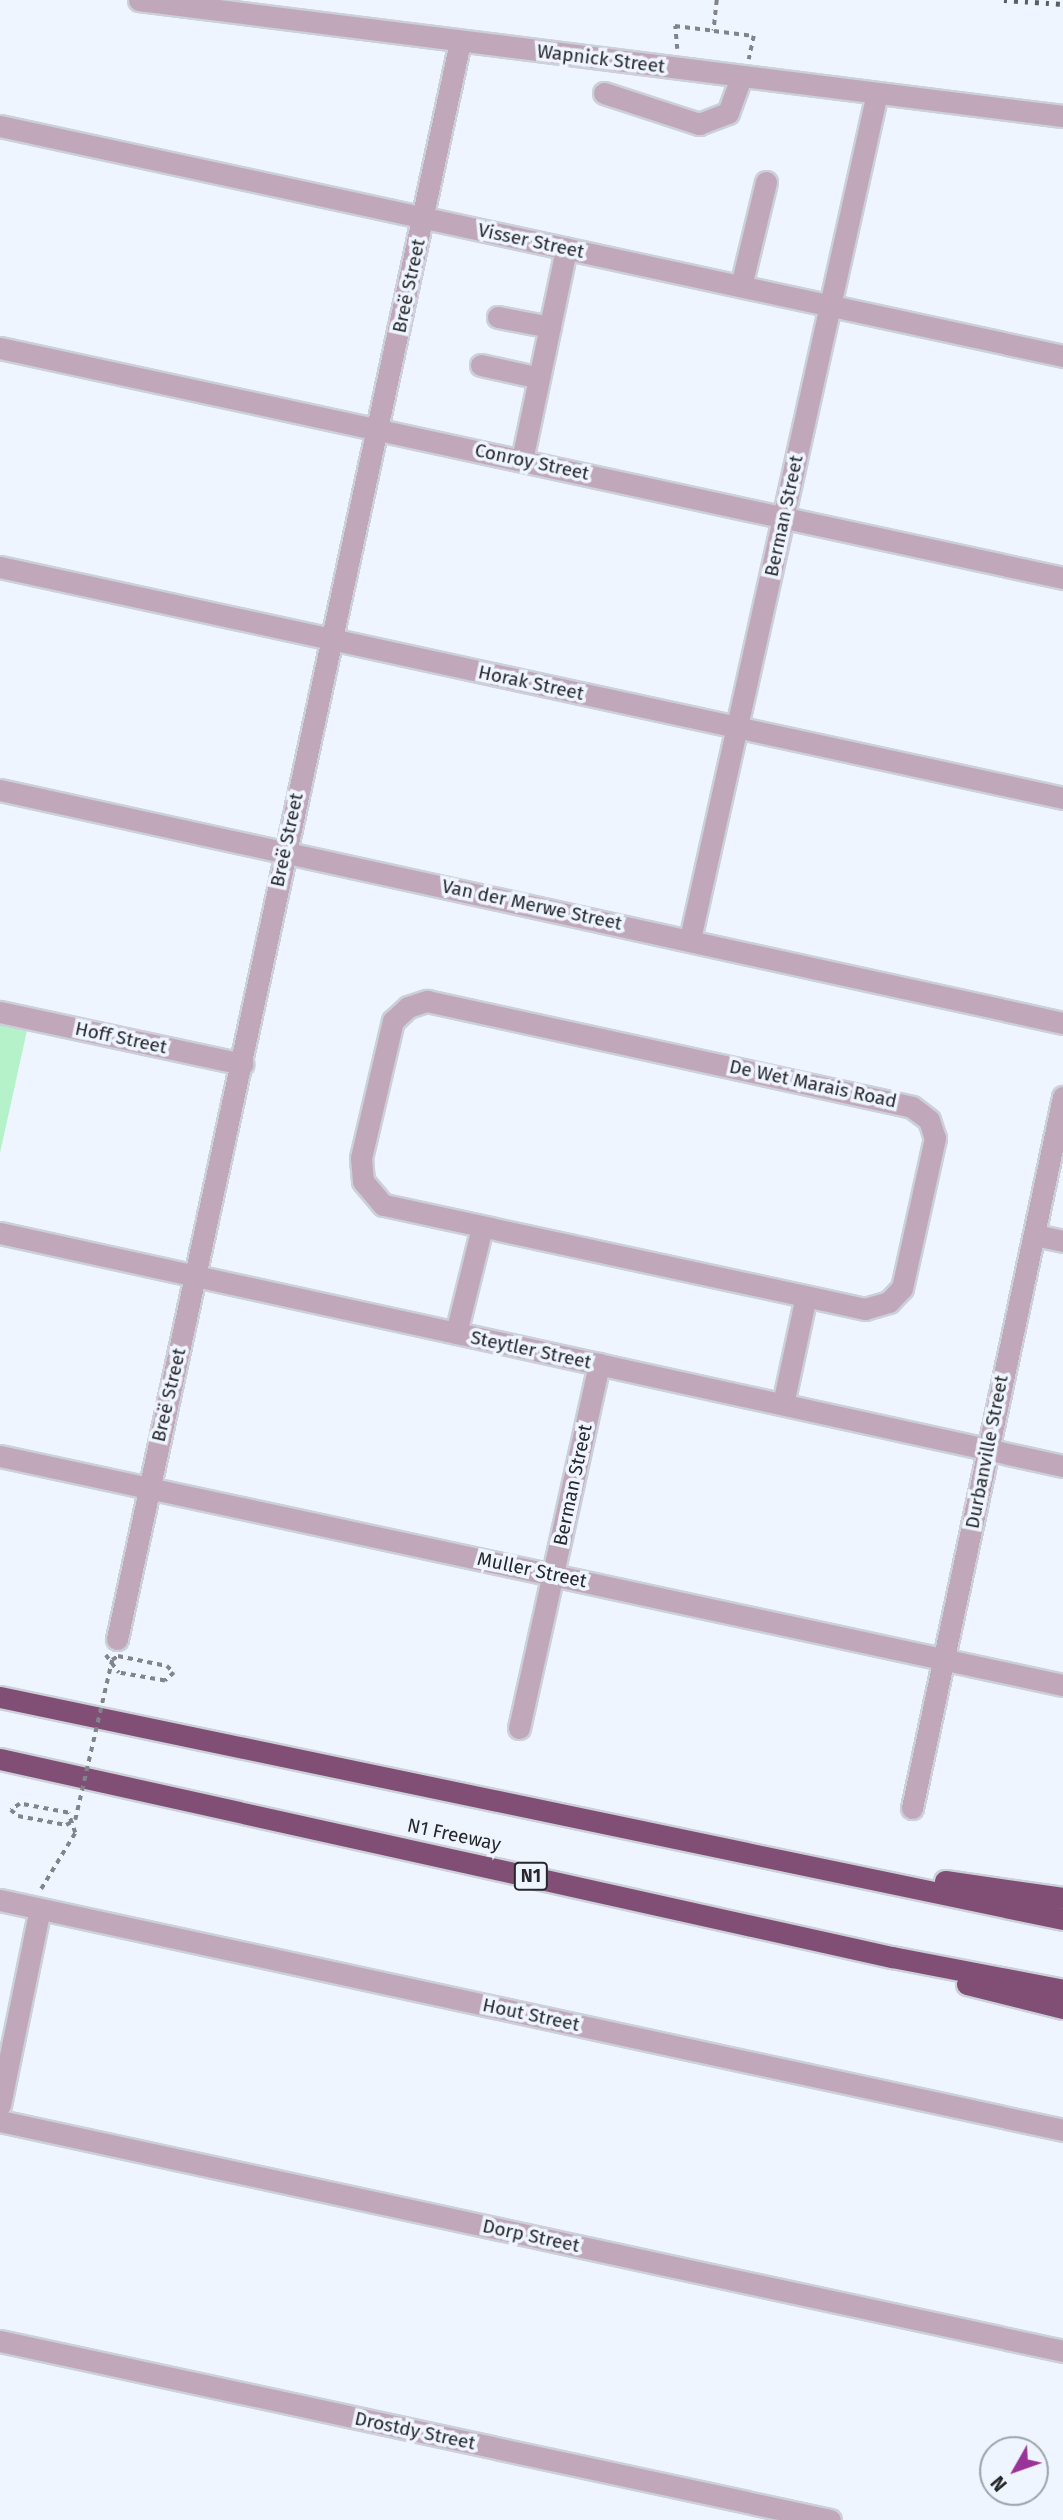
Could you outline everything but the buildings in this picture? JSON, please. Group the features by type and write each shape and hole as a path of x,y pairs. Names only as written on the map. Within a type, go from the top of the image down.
{"highway":[{"path":"0,1697 1063,1919"},
{"name":"N1 Freeway","path":"0,1759 892,1956 1063,1990"},
{"path":"859,1876 905,1876 1063,1898"},
{"path":"892,1956 935,1976 1063,2008"}],"street":[{"name":"Wapnick Street","path":"139,0 460,42 745,70 877,93 1063,116"},
{"name":"Breë Street","path":"117,1639 242,1065 284,850 424,218 460,42"},
{"path":"604,93 699,124 728,113 745,70"},
{"name":"Berman Street","path":"690,939 739,728 877,93"},
{"name":"Visser Street","path":"0,126 1063,356"},
{"path":"741,286 766,182"},
{"path":"522,460 566,249"},
{"path":"498,317 550,327"},
{"name":"Conroy Street","path":"0,348 1063,578"},
{"path":"481,365 539,378"},
{"name":"Horak Street","path":"0,567 1063,798"},
{"name":"Van der Merwe Street","path":"0,790 284,850 1063,1023"},
{"name":"De Wet Marais Road","path":"426,1001 880,1097 921,1112 934,1129 933,1156 902,1288 889,1302 865,1309 482,1227 383,1205 363,1181 361,1158 393,1021 416,1003 426,1001"},
{"name":"Hoff Street","path":"0,1012 242,1065"},
{"name":"Durbanville Street","path":"912,1808 1063,1097"},
{"path":"456,1334 482,1227"},
{"name":"Steytler Street","path":"0,1233 1063,1465"},
{"path":"1035,1236 1063,1241"},
{"path":"783,1404 806,1296"},
{"name":"Berman Street","path":"519,1728 599,1364"},
{"name":"Muller Street","path":"0,1456 1063,1685"},
{"name":"Hout Street","path":"0,1900 1063,2130"},
{"path":"0,2105 40,1909"},
{"name":"Dorp Street","path":"0,2121 1063,2351"},
{"name":"Drostdy Street","path":"0,2341 830,2520"}],"path":[{"path":"713,31 717,0"},
{"path":"676,54 675,26 754,36 745,70"},
{"path":"40,1909 42,1883 75,1833 68,1813 20,1804 11,1810 66,1825 75,1820 111,1660 118,1656 167,1666 174,1673 165,1681 119,1673"}],"green space":[{"path":"0,1020 28,1026 0,1153"}],"railway":[{"path":"1004,0 1063,4"}]}
